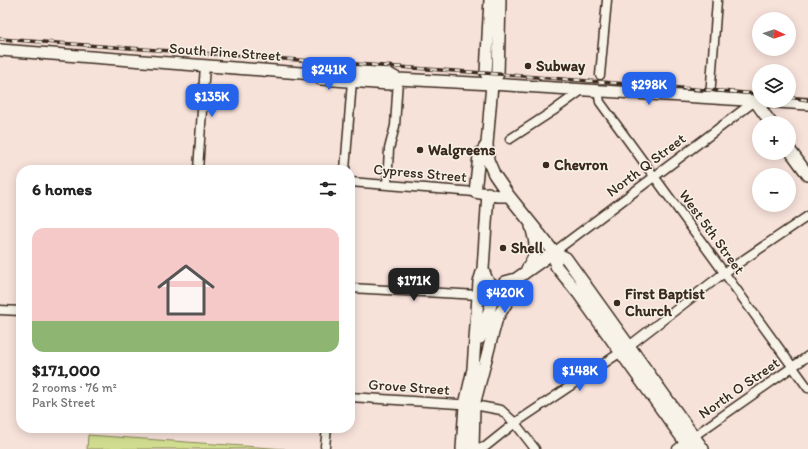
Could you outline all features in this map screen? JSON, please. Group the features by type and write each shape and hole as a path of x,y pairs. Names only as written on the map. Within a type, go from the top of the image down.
{"main road":[{"path":"490,0 486,73 492,84"},
{"path":"500,0 498,74 492,84 488,144 488,160 494,174 509,196 554,252 556,266 625,349 687,444 703,449"},
{"name":"South Pine Street","path":"0,50 205,65 315,75 322,69 389,84 396,78"},
{"path":"396,78 752,101"},
{"path":"796,103 808,104"},
{"path":"475,192 479,156 488,144"},
{"path":"796,158 808,175"},
{"name":"Cypress Street","path":"475,192 488,193 498,196 509,196"},
{"path":"470,449 470,405 479,282 483,269 488,193"},
{"path":"470,405 497,318 512,294 520,276 533,261 536,253 535,239 530,221"},
{"path":"473,369 482,328 493,299 505,282 520,276 554,252"},
{"path":"483,269 491,286 500,289"},
{"path":"491,340 488,336 496,305 493,299"}],"street":[{"path":"600,75 606,0"},
{"path":"710,98 717,0"},
{"path":"198,165 205,65"},
{"path":"345,165 354,77"},
{"path":"387,185 389,149 395,126 396,78"},
{"path":"510,139 582,90"},
{"name":"West 5th Street","path":"598,91 600,102 808,388"},
{"name":"North Q Street","path":"554,252 752,103"},
{"name":"Cypress Street","path":"355,182 475,192"},
{"path":"470,449 485,447 515,423 625,349 724,273 808,216"},
{"path":"355,288 479,295 493,299"},
{"path":"0,310 16,311"},
{"name":"North O Street","path":"687,444 808,356"},
{"name":"Grove Street","path":"355,397 470,405 501,410 515,423 535,449"},
{"path":"325,446 326,433"}],"green space":[{"path":"88,435 285,449 87,449"}],"railway":[{"path":"0,39 752,93"},
{"path":"796,98 808,100"}],"place":[{"name":"Subway","path":"528,66"},
{"name":"Walgreens","path":"420,150"},
{"name":"Chevron","path":"546,165"},
{"name":"Shell","path":"503,248"},
{"name":"First Baptist Church","path":"617,303"}]}
